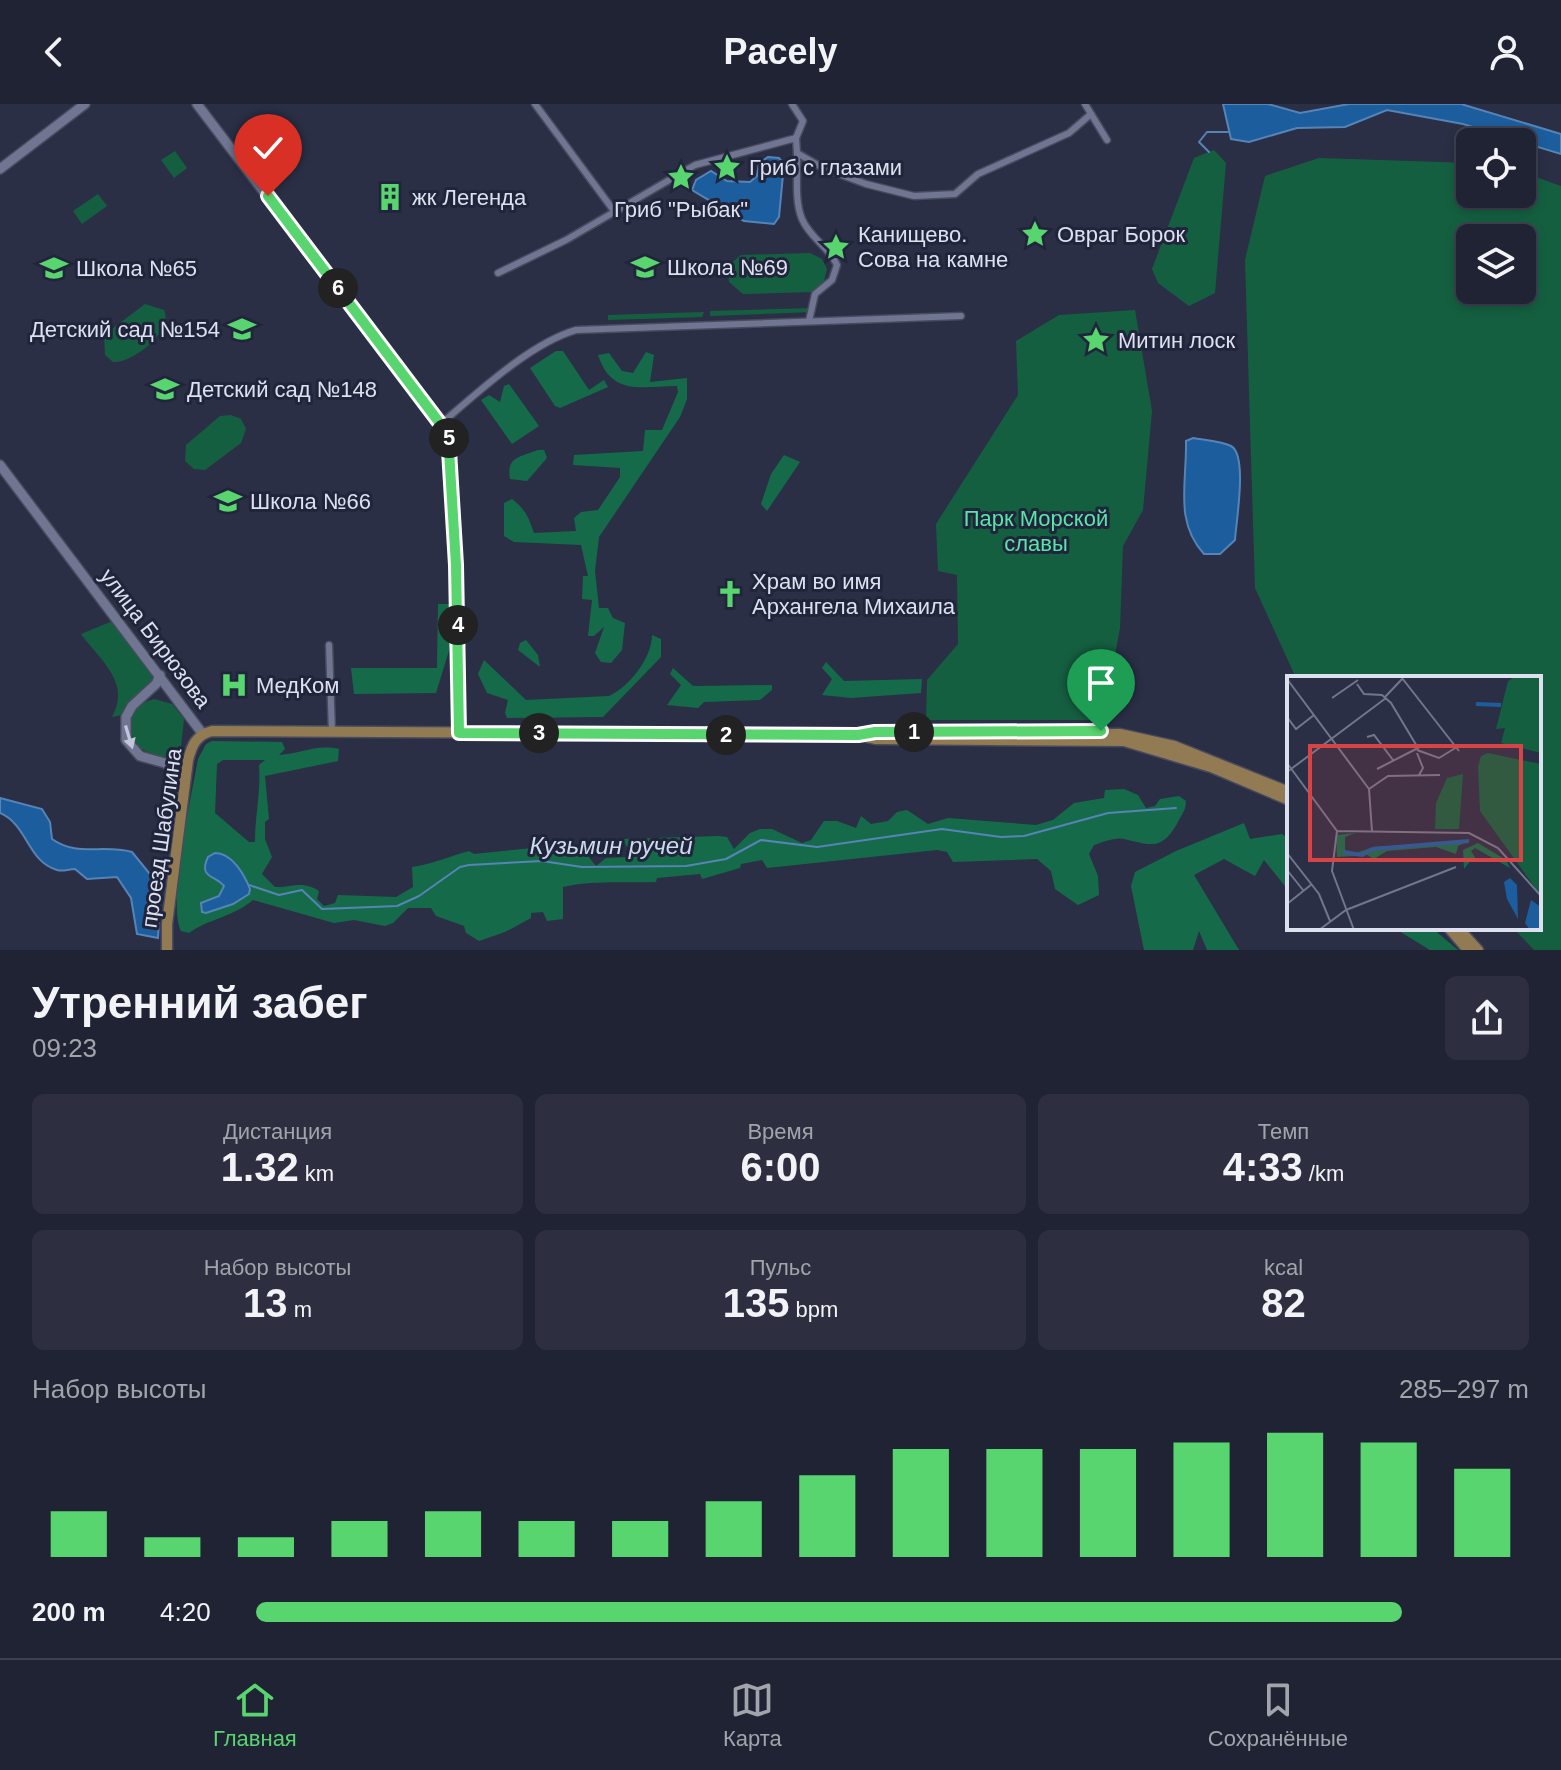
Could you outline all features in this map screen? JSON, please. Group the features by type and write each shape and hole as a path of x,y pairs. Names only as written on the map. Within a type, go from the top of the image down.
{"main road":[{"path":"0,169 85,104"},
{"path":"197,104 448,434 452,463 459,733"},
{"name":"улица Бирюзова","path":"0,465 202,733 1120,734 1174,746 1287,791"},
{"path":"160,675 156,684 132,706 126,717 126,740 140,756 165,763 185,780"},
{"name":"проезд Шабулина","path":"167,950 185,780 191,749 202,733"},
{"name":"улица Бирюзова","path":"858,735 876,739 1124,741 1211,767 1287,799"},
{"path":"1451,930 1468,950"},
{"path":"1460,930 1478,950"}],"street":[{"path":"535,104 614,211"},
{"path":"792,104 803,121 796,138 802,218 819,242 831,250 837,265 832,280 815,294 809,321"},
{"path":"1085,104 1107,140"},
{"path":"797,153 823,168 878,187 914,196 955,194 978,174 1069,133 1091,114"},
{"path":"498,273 566,240 695,165 796,138"},
{"path":"442,423 496,379 558,337 576,330 961,316"},
{"path":"329,645 332,732"}],"green space":[{"path":"1214,150 1226,163 1215,293 1189,306 1158,283 1152,269 1194,158"},
{"path":"175,151 187,168 174,178 161,160"},
{"path":"1319,158 1456,163 1456,208 1536,208 1536,177 1561,186 1561,950 1534,950 1515,930 1541,930 1541,676 1295,676 1255,588 1245,260 1265,176"},
{"path":"98,194 107,206 82,224 73,211"},
{"path":"810,253 822,259 827,269 823,285 814,292 743,294 729,282 728,266 741,255"},
{"path":"145,304 164,310 166,318 163,327 141,352 113,362 105,355 104,335"},
{"path":"813,308 813,312 710,316 710,311"},
{"name":"Парк Морской славы","path":"1135,310 1152,411 1143,510 1123,546 1120,628 1103,720 926,720 927,680 958,644 957,575 938,571 936,524 1018,395 1016,341 1059,315"},
{"path":"704,312 702,317 608,320 608,315"},
{"path":"556,351 563,351 589,390 604,380 608,387 560,408 555,406 530,368"},
{"path":"646,352 654,355 650,382 687,378 687,399 680,417 599,537 595,571 599,608 608,608 613,618 625,623 622,650 611,663 601,662 595,653 604,627 594,636 588,636 592,600 582,599 583,576 588,576 581,545 514,542 504,536 504,503 512,499 521,507 534,533 576,531 574,518 581,512 598,510 620,477 620,468 573,465 574,455 643,451 645,430 662,430 678,392 677,386 640,387 620,383 611,378 598,355 609,353 622,371 633,373"},
{"path":"509,384 539,426 512,444 481,400 489,395 500,402 504,386"},
{"path":"231,415 241,419 246,429 241,443 205,470 194,469 185,461 186,445 220,416"},
{"path":"544,450 547,458 527,481 510,479 513,462"},
{"path":"784,455 800,462 767,511 761,504 771,474"},
{"path":"438,604 451,604 451,644 436,693 354,694 351,668 437,668"},
{"path":"120,618 159,668 159,675 139,692 122,715 112,717 117,705 116,683 112,673 81,634"},
{"path":"652,635 661,639 661,657 603,717 507,718 508,700 487,693 478,674 484,660 526,700 609,696 638,671 648,653"},
{"path":"526,640 538,655 540,667 518,650 520,643"},
{"path":"826,662 844,681 922,679 921,693 851,698 822,695 832,679 822,668"},
{"path":"673,668 693,686 772,685 772,690 760,700 704,702 698,708 667,705 681,685 670,674"},
{"path":"154,699 172,704 184,719 179,766 144,750 130,739 128,730 132,714 139,706"},
{"path":"212,741 282,742 285,749 279,755 323,748 339,749 338,761 265,776 269,819 265,822 265,839 272,857 262,874 275,887 302,885 319,891 317,899 324,906 335,903 338,895 396,897 413,887 412,867 469,851 474,854 532,848 590,848 588,856 596,866 606,858 628,857 629,851 623,839 719,836 727,837 734,849 750,833 760,829 772,829 802,843 811,840 824,821 837,821 856,828 861,816 871,824 888,821 897,812 907,810 928,824 948,818 1036,825 1053,820 1074,803 1104,798 1105,790 1124,789 1138,795 1146,808 1155,806 1160,799 1179,796 1186,801 1177,824 1160,842 1148,844 1117,839 1094,845 1089,854 1098,876 1099,895 1078,905 1055,889 1051,871 1037,859 953,862 947,852 937,850 767,868 762,860 741,864 740,868 702,879 700,874 657,878 656,882 573,885 563,887 563,919 547,921 543,912 531,913 531,918 505,932 479,941 466,933 464,926 436,916 431,908 408,908 393,923 385,926 354,920 334,923 253,900 189,933 181,931 177,917 179,874 198,759 206,744","holes":["223,760 265,760 259,765 255,842 249,842 215,813 217,764"]},
{"path":"1244,823 1250,839 1282,834 1287,838 1287,889 1264,860 1255,876 1224,859 1194,875 1239,950 1207,950 1199,931 1193,950 1144,950 1131,886 1135,872"},
{"path":"1397,930 1434,930 1458,950 1430,950"}],"water":[{"path":"1223,104 1268,104 1300,113 1349,104 1461,104 1561,134 1561,154 1536,146 1536,128 1476,128 1387,110 1345,127 1297,128 1249,142 1231,139"},
{"path":"768,157 779,158 784,164 779,217 774,224 744,221 692,190 696,180 711,171 727,181 750,182 757,176 759,163"},
{"path":"1193,438 1231,446 1239,462 1240,490 1235,540 1220,554 1204,554 1185,515 1186,441"},
{"path":"0,798 42,809 50,822 52,839 61,844 71,848 132,852 154,879 152,889 160,903 158,938 137,934 131,898 117,877 87,879 75,869 57,870 39,859 16,826 0,813"},
{"path":"215,853 232,860 250,889 249,894 233,904 206,913 202,912 201,903 219,896 224,886 206,873 208,857"}],"waterway":[{"path":"1209,152 1199,142 1207,132 1228,132"},
{"name":"Кузьмин ручей","path":"249,885 279,895 302,890 322,909 397,906 419,896 460,867 469,865 542,861 582,867 686,866 726,859 761,840 817,847 942,829 1001,837 1024,836 1108,813 1176,808"}],"place":[{"name":"Гриб с глазами","path":"727,167"},
{"name":"Гриб \"Рыбак\"","path":"681,177"},
{"name":"жк Легенда","path":"390,197"},
{"name":"Овраг Борок","path":"1035,234"},
{"name":"Канищево. Сова на камне","path":"836,247"},
{"name":"Школа №69","path":"645,267"},
{"name":"Школа №65","path":"54,268"},
{"name":"Детский сад №154","path":"242,329"},
{"name":"Митин лоск","path":"1096,340"},
{"name":"Детский сад №148","path":"165,389"},
{"name":"Школа №66","path":"228,501"},
{"name":"Храм во имя Архангела Михаила","path":"730,594"},
{"name":"МедКом","path":"234,685"}],"route":[{"path":"268,196 448,434 456,565 459,733 858,735 875,732 1101,731"}]}
